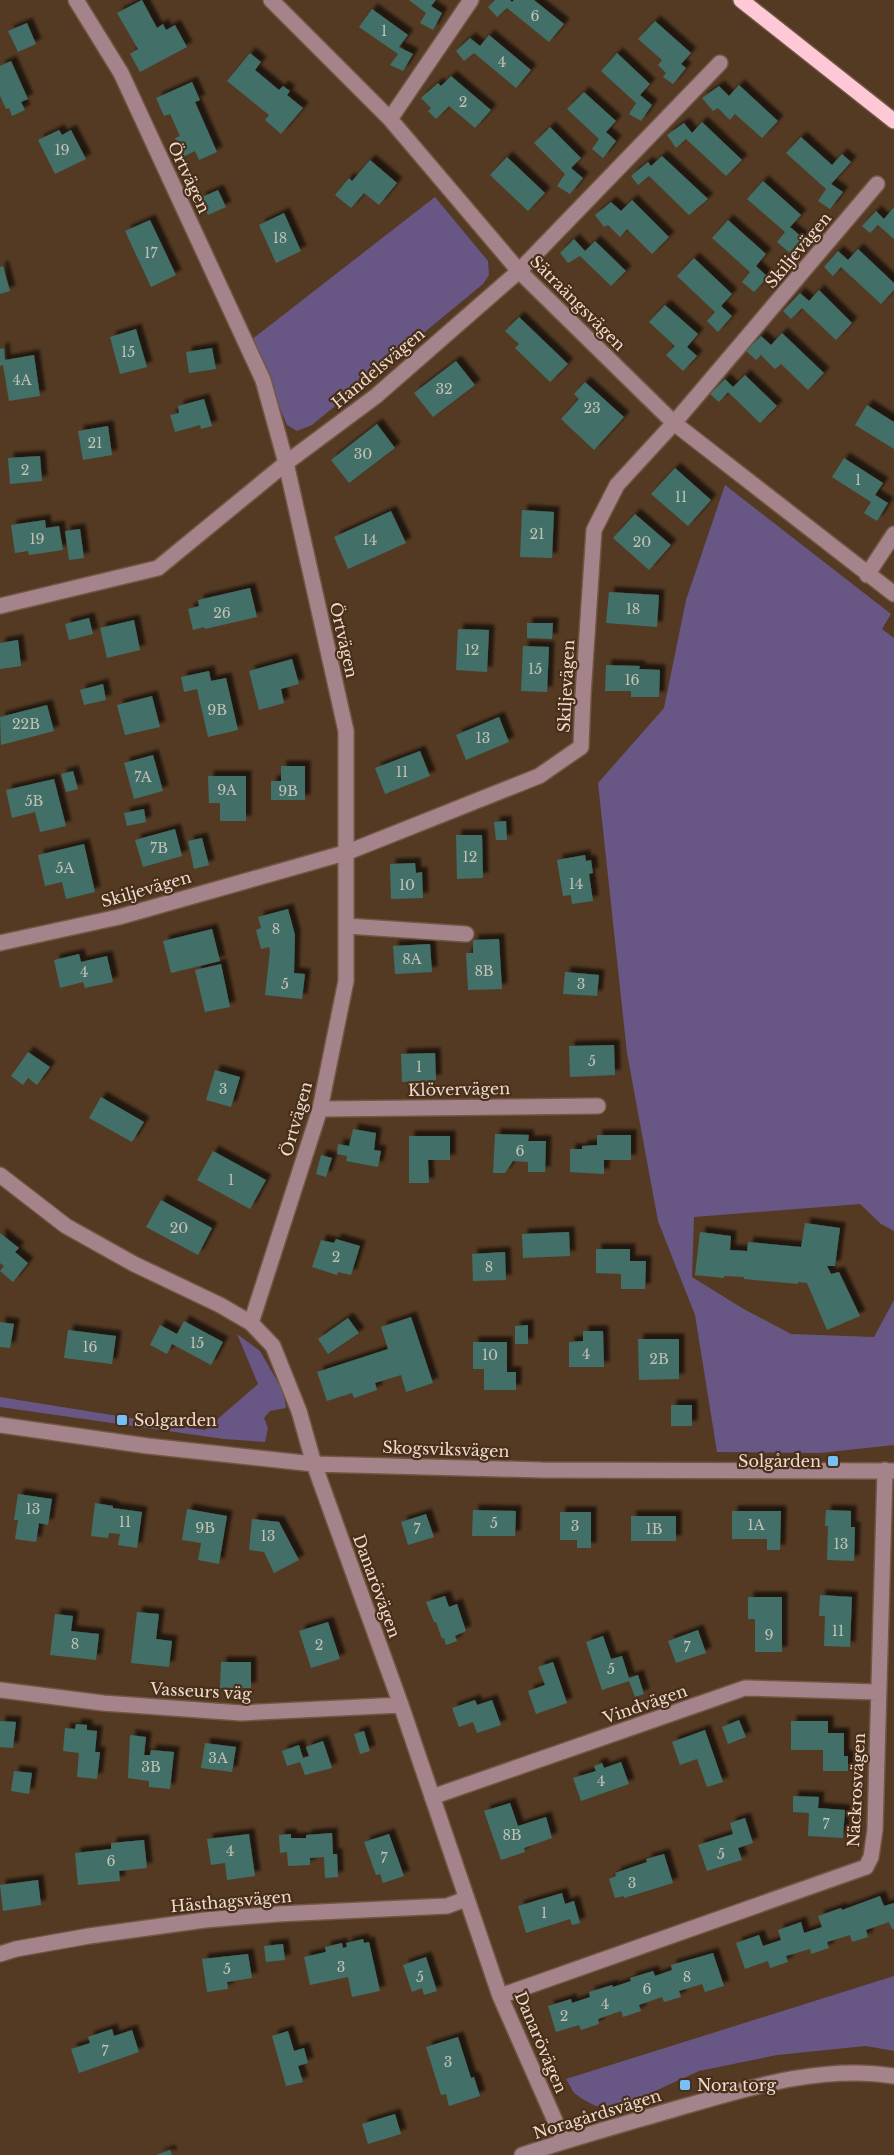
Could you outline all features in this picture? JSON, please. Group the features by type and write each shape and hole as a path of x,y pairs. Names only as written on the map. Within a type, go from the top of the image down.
{"main road":[{"path":"741,0 894,121"}],"street":[{"name":"Örtvägen","path":"76,0 121,73 263,380 286,463 346,731 348,852 346,981 320,1108 251,1323"},
{"name":"Sätraängsvägen","path":"271,0 390,119 519,271 674,423 894,594"},
{"path":"390,119 471,0"},
{"name":"Handelsvägen","path":"0,606 158,568 286,463 376,396 519,271 720,63"},
{"name":"Skiljevägen","path":"0,943 119,917 348,852 539,776 581,747 582,695 594,530 617,485 674,423 877,184"},
{"path":"867,575 894,534"},
{"path":"347,926 466,934"},
{"name":"Klövervägen","path":"320,1108 598,1106"},
{"name":"Danarövägen","path":"0,1175 66,1226 134,1264 220,1305 251,1323 273,1346 299,1411 314,1464 401,1705 500,1996 564,2141"},
{"name":"Skogsviksvägen","path":"0,1425 148,1446 314,1464 542,1470 890,1470"},
{"name":"Näckrosvägen","path":"500,1996 866,1867 871,1857 875,1830 878,1692 890,1470"},
{"name":"Vindvägen","path":"432,1797 745,1688 878,1692"},
{"name":"Vasseurs väg","path":"0,1690 103,1703 241,1713 401,1705"},
{"name":"Hästhagsvägen","path":"0,1954 89,1936 205,1920 447,1906 466,1899"},
{"name":"Noragårdsvägen","path":"522,2155 738,2091 812,2074 870,2072 894,2076"}],"shaded area":[{"path":"435,197 488,261 489,275 483,284 312,425 297,431 287,425 251,340"},
{"path":"725,485 891,614 882,629 894,638 894,1231 881,1224 860,1204 694,1217 692,1277 742,1308 791,1334 874,1337 894,1300 894,1445 820,1453 717,1452 695,1315 658,1221 627,1053 598,783 664,708 686,600"},
{"path":"237,1334 260,1351 283,1391 286,1408 270,1411 264,1418 268,1428 265,1442 224,1439 0,1407 0,1397 205,1430 258,1384"},
{"path":"894,1976 894,2051 866,2046 777,2055 699,2071 644,2096 612,2106 596,2106 584,2100 574,2093 566,2079"}],"building":[{"path":"142,0 157,28 163,24 166,30 175,25 187,47 140,72 130,54 138,49 117,13"},
{"path":"409,0 436,0 431,6 442,13 433,30 420,23 426,13"},
{"path":"495,0 512,2 514,0 534,0 564,24 549,42 507,8 497,17 488,7"},
{"path":"372,9 408,35 399,47 413,54 403,71 390,65 398,54 359,27"},
{"path":"655,21 691,53 681,64 686,68 673,84 663,77 666,73 658,65 662,60 638,39"},
{"path":"27,23 36,44 18,52 8,31"},
{"path":"489,35 531,70 516,88 474,53 464,61 456,51 470,38 480,46"},
{"path":"250,53 261,62 255,70 279,90 283,86 290,91 287,95 303,108 281,134 265,120 269,115 227,81"},
{"path":"617,53 650,84 640,95 652,105 641,121 629,114 636,103 601,71"},
{"path":"11,61 28,99 21,102 25,110 12,116 0,96 0,66"},
{"path":"451,76 491,110 475,128 449,106 436,119 428,111 431,108 421,98 438,83 441,86"},
{"path":"192,82 200,100 195,102 217,152 199,160 195,151 183,157 175,138 180,136 170,114 164,116 156,98"},
{"path":"739,85 778,121 762,138 735,114 730,120 718,108 713,111 702,98 719,86 729,96"},
{"path":"584,92 616,121 606,132 616,141 603,158 592,149 599,139 567,109"},
{"path":"702,122 742,160 726,176 686,139 676,148 667,135 684,123 692,133"},
{"path":"550,127 581,158 571,168 583,178 570,194 557,186 565,174 534,143"},
{"path":"59,130 62,135 71,130 86,159 55,174 38,140"},
{"path":"801,137 832,165 842,154 851,162 831,184 843,192 830,209 818,201 826,189 786,153"},
{"path":"662,156 708,199 689,215 649,176 638,185 631,176 648,162 651,166"},
{"path":"507,157 545,193 528,211 490,175"},
{"path":"370,160 397,183 379,205 364,193 351,208 335,195 349,178 352,181"},
{"path":"763,181 801,215 790,227 803,238 790,253 777,242 785,232 747,199"},
{"path":"218,190 226,207 208,215 200,198"},
{"path":"632,200 669,237 652,254 627,229 620,237 608,225 604,227 595,215 611,202 621,211"},
{"path":"894,207 894,239 878,225 870,233 862,226 876,211 884,219"},
{"path":"284,213 301,251 276,263 259,225"},
{"path":"150,220 176,275 151,287 125,231"},
{"path":"728,220 766,254 756,266 768,277 754,292 742,282 750,272 712,238"},
{"path":"574,239 585,251 595,241 626,271 611,286 580,256 568,263 560,253"},
{"path":"858,249 894,283 894,290 881,304 841,267 833,276 824,267 838,251 848,260"},
{"path":"694,258 732,294 721,306 732,316 718,332 707,321 715,312 677,276"},
{"path":"3,266 10,291 0,294 0,267"},
{"path":"819,290 852,323 836,340 802,308 791,319 783,311 800,293 809,301"},
{"path":"665,305 698,334 687,347 697,356 683,371 666,355 675,346 649,322"},
{"path":"519,317 568,364 550,382 515,348 519,344 505,331"},
{"path":"136,329 147,367 120,374 110,337"},
{"path":"782,333 824,373 808,390 781,364 775,369 761,355 756,360 746,351 761,336 771,345"},
{"path":"4,348 5,360 34,355 40,396 9,401 3,365 0,366 0,349"},
{"path":"212,348 216,369 189,373 186,352"},
{"path":"456,361 475,385 433,417 414,393"},
{"path":"745,375 777,406 760,423 728,392 719,402 710,394 725,379 733,387"},
{"path":"585,382 624,417 594,450 561,419 579,399 574,394"},
{"path":"204,399 212,426 201,429 200,425 175,432 170,415 179,413 178,406"},
{"path":"867,405 894,422 894,449 855,425"},
{"path":"377,424 395,448 349,483 331,460"},
{"path":"108,426 112,455 83,460 78,431"},
{"path":"40,456 42,481 10,484 8,458"},
{"path":"844,458 883,483 875,495 888,503 877,521 864,513 871,502 832,477"},
{"path":"675,468 711,500 688,526 651,494"},
{"path":"522,510 554,512 552,558 520,557"},
{"path":"391,511 406,543 348,569 334,537"},
{"path":"635,514 671,545 649,570 613,538"},
{"path":"45,520 46,528 59,526 63,550 29,555 28,551 15,553 11,525"},
{"path":"80,529 84,558 69,560 65,531"},
{"path":"250,588 257,617 193,630 188,609 199,606 198,600"},
{"path":"609,592 659,595 657,627 606,623"},
{"path":"89,618 93,634 69,640 65,624"},
{"path":"134,620 140,650 107,658 100,628"},
{"path":"527,623 553,623 552,639 527,638"},
{"path":"458,629 489,630 487,672 456,670"},
{"path":"18,640 21,666 0,669 0,643"},
{"path":"523,646 549,647 547,692 521,691"},
{"path":"292,659 299,684 281,689 284,703 259,710 249,671"},
{"path":"606,665 640,666 639,669 660,670 659,697 631,697 631,691 605,691"},
{"path":"209,671 211,681 226,678 238,730 208,737 197,689 184,692 181,677"},
{"path":"103,684 106,700 84,705 80,690"},
{"path":"152,696 160,727 125,735 117,705"},
{"path":"47,705 54,731 1,745 0,717"},
{"path":"499,717 509,742 466,760 456,735"},
{"path":"420,751 430,776 385,794 375,768"},
{"path":"153,755 163,791 134,799 124,763"},
{"path":"281,766 305,766 305,800 271,800 271,781 281,781"},
{"path":"73,771 78,789 66,792 61,774"},
{"path":"208,776 246,776 246,821 220,821 220,803 209,803"},
{"path":"54,779 66,826 40,832 35,812 12,818 6,790"},
{"path":"144,809 146,822 127,826 124,813"},
{"path":"506,821 507,840 496,840 494,822"},
{"path":"175,829 182,856 143,867 135,840"},
{"path":"456,835 482,835 483,878 457,879"},
{"path":"202,838 209,865 194,869 188,841"},
{"path":"84,844 95,892 66,899 62,882 45,886 38,855"},
{"path":"585,855 586,861 591,860 593,873 589,874 593,901 572,904 571,895 563,896 557,860"},
{"path":"415,863 416,873 422,872 423,898 391,899 390,864"},
{"path":"288,909 295,935 294,973 305,974 302,999 265,995 270,951 269,947 261,949 256,930 261,928 258,917"},
{"path":"212,929 220,961 171,973 163,941"},
{"path":"499,939 502,989 468,990 466,953 473,953 473,940"},
{"path":"430,944 432,972 395,974 393,946"},
{"path":"79,954 81,962 107,956 113,982 85,988 83,982 60,988 54,960"},
{"path":"221,964 230,1007 205,1012 195,970"},
{"path":"565,972 599,975 597,996 563,994"},
{"path":"614,1045 615,1075 570,1077 569,1046"},
{"path":"28,1052 50,1067 37,1085 28,1078 23,1085 11,1076"},
{"path":"435,1053 436,1080 402,1082 401,1054"},
{"path":"215,1070 240,1077 231,1107 206,1100"},
{"path":"101,1097 144,1122 132,1142 89,1118"},
{"path":"353,1129 376,1133 374,1150 381,1151 378,1167 346,1161 347,1156 337,1154 338,1144 349,1146"},
{"path":"495,1134 529,1135 528,1141 546,1141 545,1172 528,1172 528,1162 513,1161 505,1173 493,1173"},
{"path":"597,1135 631,1135 631,1160 604,1160 604,1174 570,1172 570,1149 597,1145"},
{"path":"409,1136 450,1136 450,1160 428,1160 429,1183 409,1183"},
{"path":"213,1151 266,1180 250,1209 197,1180"},
{"path":"321,1155 332,1158 326,1177 316,1174"},
{"path":"161,1200 212,1228 198,1255 146,1227"},
{"path":"805,1223 840,1228 835,1266 827,1266 831,1274 839,1272 860,1316 827,1330 807,1283 695,1275 700,1232 731,1236 730,1250 747,1251 748,1242 801,1247"},
{"path":"569,1232 570,1256 523,1258 522,1234"},
{"path":"0,1233 19,1248 15,1252 28,1263 13,1282 0,1271 4,1266 0,1263"},
{"path":"336,1239 360,1246 351,1275 338,1272 337,1275 312,1267 321,1240 334,1243"},
{"path":"596,1249 630,1249 630,1261 646,1261 645,1289 621,1289 621,1274 596,1273"},
{"path":"505,1252 506,1280 473,1281 472,1254"},
{"path":"411,1317 433,1383 406,1392 401,1375 375,1383 377,1390 354,1398 352,1393 327,1401 317,1372 388,1349 381,1327"},
{"path":"348,1318 359,1333 328,1354 318,1339"},
{"path":"184,1321 223,1342 211,1365 172,1344 167,1354 150,1345 160,1325 177,1334"},
{"path":"0,1322 14,1324 10,1348 0,1347"},
{"path":"528,1325 528,1344 515,1344 515,1326"},
{"path":"68,1330 116,1336 112,1364 64,1358"},
{"path":"583,1331 603,1331 604,1367 569,1367 569,1342 583,1341"},
{"path":"638,1339 679,1339 679,1379 639,1380"},
{"path":"473,1342 507,1342 507,1372 516,1372 516,1390 484,1390 484,1369 473,1369"},
{"path":"671,1405 692,1405 692,1426 671,1426"},
{"path":"18,1494 52,1499 48,1525 39,1523 36,1542 15,1539 18,1520 14,1520"},
{"path":"95,1503 142,1512 137,1548 118,1545 120,1534 109,1533 108,1538 91,1536"},
{"path":"187,1509 227,1516 219,1564 198,1560 201,1543 182,1540"},
{"path":"473,1510 516,1511 515,1536 472,1536"},
{"path":"826,1510 851,1511 851,1527 855,1527 854,1561 827,1560"},
{"path":"732,1511 781,1511 780,1550 767,1550 767,1539 732,1539"},
{"path":"560,1512 591,1512 591,1548 577,1548 577,1540 560,1540"},
{"path":"426,1514 434,1537 408,1545 401,1522"},
{"path":"631,1516 676,1516 676,1541 631,1541"},
{"path":"252,1519 279,1522 299,1560 274,1573 264,1552 249,1550"},
{"path":"820,1595 852,1597 850,1647 824,1646 825,1616 819,1616"},
{"path":"445,1596 449,1607 457,1604 466,1631 455,1636 457,1641 446,1645 426,1602"},
{"path":"748,1597 782,1597 782,1652 755,1652 755,1619 748,1619"},
{"path":"137,1612 159,1614 156,1639 172,1641 169,1667 131,1663"},
{"path":"55,1614 73,1616 71,1631 99,1634 96,1660 50,1655"},
{"path":"328,1622 340,1659 311,1668 299,1631"},
{"path":"698,1630 706,1653 676,1663 668,1641"},
{"path":"603,1636 611,1659 622,1656 629,1678 638,1675 644,1694 635,1697 629,1681 602,1690 586,1642"},
{"path":"221,1662 251,1662 251,1688 220,1688"},
{"path":"553,1662 567,1703 536,1714 528,1691 545,1685 538,1667"},
{"path":"475,1700 477,1705 492,1700 501,1725 477,1733 473,1722 459,1727 452,1708"},
{"path":"739,1720 746,1737 728,1744 722,1727"},
{"path":"0,1721 16,1722 13,1748 0,1747"},
{"path":"791,1721 828,1721 828,1733 844,1733 844,1756 848,1756 848,1771 823,1771 823,1750 791,1750"},
{"path":"76,1724 87,1725 87,1730 97,1731 95,1752 100,1752 97,1779 77,1777 79,1753 63,1751 65,1728 75,1729"},
{"path":"705,1730 723,1782 707,1787 697,1759 680,1765 672,1742"},
{"path":"364,1731 370,1751 360,1754 354,1734"},
{"path":"130,1735 146,1737 144,1755 150,1755 151,1750 174,1752 170,1789 149,1787 149,1781 128,1778"},
{"path":"323,1741 332,1768 305,1775 300,1762 287,1766 282,1751 299,1745 303,1758 309,1756 306,1747"},
{"path":"205,1743 236,1747 232,1772 201,1768"},
{"path":"621,1762 629,1784 581,1801 573,1778 596,1771 594,1766 602,1763 604,1768"},
{"path":"14,1771 32,1773 29,1794 11,1791"},
{"path":"793,1796 819,1797 818,1808 845,1810 843,1838 808,1836 809,1813 793,1812"},
{"path":"510,1803 518,1826 546,1817 552,1838 524,1848 525,1852 501,1860 484,1811"},
{"path":"745,1818 753,1843 738,1848 742,1860 707,1871 698,1845 733,1834 730,1823"},
{"path":"332,1833 333,1854 337,1854 338,1877 325,1878 324,1857 310,1858 310,1865 288,1866 287,1852 280,1853 279,1835 291,1834 291,1838 306,1838 306,1835"},
{"path":"249,1834 255,1876 227,1880 225,1863 211,1865 207,1839"},
{"path":"389,1834 404,1876 383,1883 380,1874 376,1875 364,1842"},
{"path":"144,1840 147,1868 119,1871 120,1881 78,1885 75,1853 111,1849 111,1843"},
{"path":"664,1854 673,1883 624,1898 624,1896 615,1898 609,1879 616,1876 615,1873 647,1862 646,1859"},
{"path":"38,1880 41,1905 3,1911 0,1885"},
{"path":"562,1893 565,1904 574,1901 580,1923 572,1925 570,1919 526,1933 518,1906"},
{"path":"880,1896 884,1906 894,1903 894,1929 889,1922 866,1930 868,1937 852,1942 850,1935 827,1942 829,1948 811,1954 810,1949 786,1956 788,1962 770,1968 768,1961 745,1969 736,1943 759,1935 763,1946 781,1940 778,1930 801,1922 804,1933 822,1927 818,1916"},
{"path":"363,1939 364,1943 369,1942 380,1991 352,1997 348,1977 310,1985 304,1957 326,1952 325,1947 342,1943 343,1948 347,1947 346,1943"},
{"path":"283,1944 285,1960 266,1962 264,1946"},
{"path":"713,1953 724,1986 705,1992 702,1984 679,1991 681,1997 664,2002 662,1997 639,2005 641,2011 623,2017 621,2011 598,2019 599,2024 581,2030 579,2025 556,2032 548,2006 571,1999 572,2003 590,1997 589,1992 612,1985 613,1987 631,1981 630,1978 653,1971 655,1976 672,1970 671,1965"},
{"path":"248,1954 252,1978 227,1982 228,1989 207,1992 202,1959"},
{"path":"426,1957 437,1991 424,1995 422,1988 412,1992 403,1965"},
{"path":"112,2029 114,2036 132,2030 139,2052 79,2073 71,2049 90,2043 88,2037"},
{"path":"288,2031 294,2051 304,2048 308,2063 298,2066 303,2082 286,2086 272,2036"},
{"path":"458,2037 471,2078 474,2077 480,2096 449,2106 446,2094 441,2095 426,2047"},
{"path":"395,2114 401,2134 368,2144 362,2124"},
{"path":"170,2150 172,2155 156,2155"}],"place":[{"name":"Solgarden","path":"122,1420"},
{"name":"Solgården","path":"833,1461"},
{"name":"Nora torg","path":"685,2085"}]}
